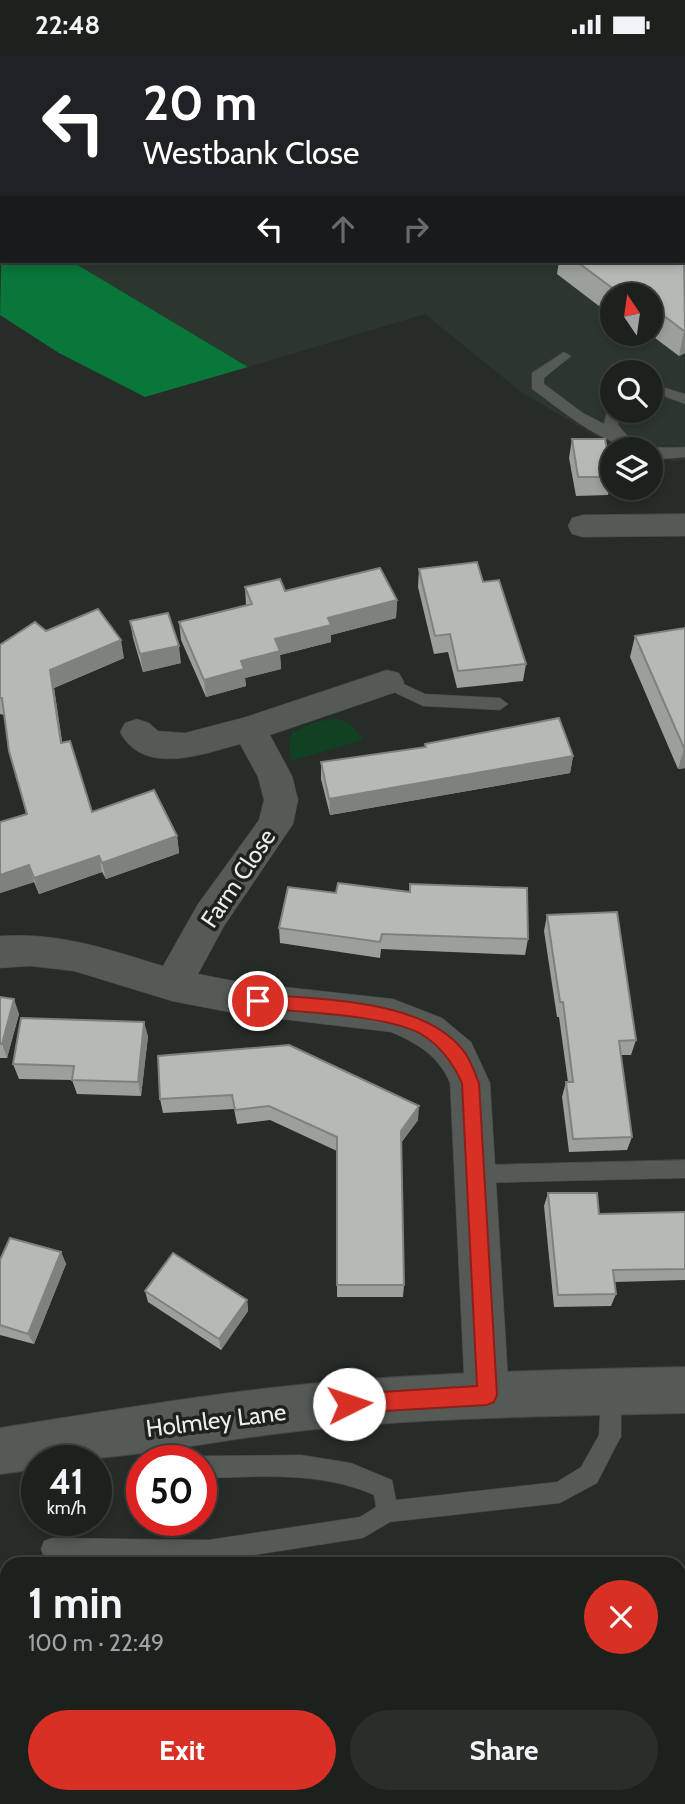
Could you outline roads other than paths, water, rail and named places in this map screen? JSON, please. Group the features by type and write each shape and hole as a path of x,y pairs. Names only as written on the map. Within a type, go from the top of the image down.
{"main road":[{"name":"Holmley Lane","path":"0,1451 168,1444 349,1404 487,1395 685,1390"}],"street":[{"path":"583,526 685,525"},
{"path":"137,732 147,741 166,747 185,746 249,729 387,682"},
{"name":"Farm Close","path":"172,985 211,915 275,824 281,800 275,776 249,729"},
{"path":"0,952 30,950 74,955 172,985 262,1001 393,1016 428,1030 457,1055 470,1083 487,1395"}],"lane":[{"path":"564,356 537,376 537,386 578,416 616,437"},
{"path":"663,392 685,399"},
{"path":"663,454 685,452"},
{"path":"387,682 423,700 500,704"},
{"path":"477,1174 685,1168"},
{"path":"52,1549 208,1551 363,1527 387,1512 560,1492 589,1475 610,1437 611,1392"},
{"path":"217,1467 301,1466 351,1474 384,1488 387,1512"}]}
